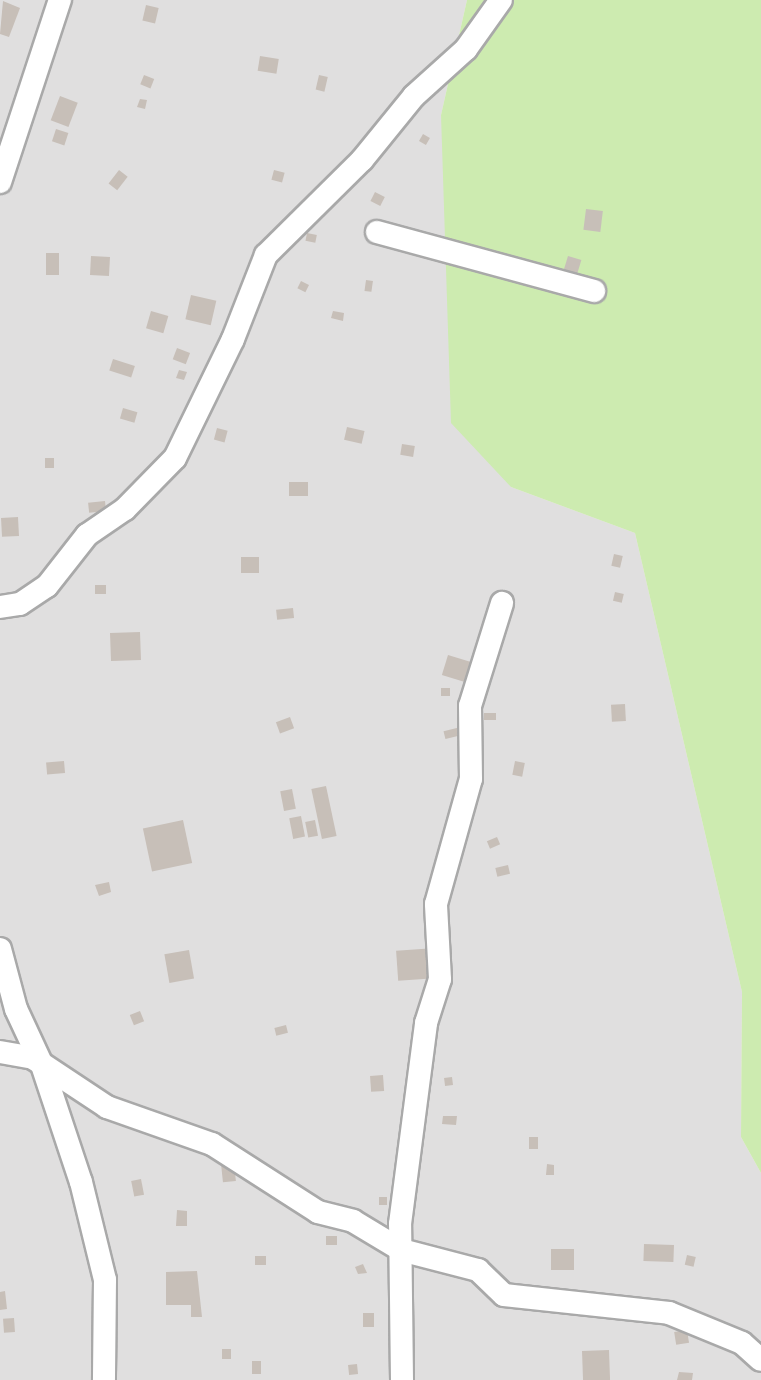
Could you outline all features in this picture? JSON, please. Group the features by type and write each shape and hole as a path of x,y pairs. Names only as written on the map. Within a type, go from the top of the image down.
{"street":[{"path":"0,182 6,137 60,0"},
{"path":"0,607 20,604 47,586 87,535 125,509 175,458 233,339 266,255 362,160 414,96 466,49 501,0"},
{"path":"377,232 594,291"},
{"path":"402,1380 401,1250 415,1100 426,1023 440,979 436,904 471,779 470,706 502,603"},
{"path":"0,949 16,1009 42,1065 81,1182 105,1280 104,1380"},
{"path":"0,1052 33,1058 107,1107 212,1144 318,1212 353,1221 401,1250 478,1270 504,1295 669,1313 742,1343 761,1360"}],"shaded area":[{"path":"0,0 467,0 441,115 511,487 635,533 742,992 741,1137 761,1173 761,1380 0,1380"}],"green space":[{"path":"467,0 761,0 761,1173 741,1137 742,992 635,533 511,487 451,423 441,115"}],"building":[{"path":"3,1 20,8 9,37 0,34"},
{"path":"146,5 159,8 155,24 142,21"},
{"path":"260,56 279,59 276,74 258,71"},
{"path":"144,75 154,79 150,88 140,84"},
{"path":"319,75 328,77 324,92 316,90"},
{"path":"60,96 78,103 68,127 51,120"},
{"path":"140,99 147,100 145,109 137,107"},
{"path":"56,129 68,133 64,145 52,141"},
{"path":"423,134 430,138 426,145 419,141"},
{"path":"119,170 128,177 117,190 109,183"},
{"path":"274,170 285,173 282,183 271,180"},
{"path":"375,192 385,197 380,206 370,201"},
{"path":"586,209 603,211 600,232 583,230"},
{"path":"307,233 317,235 315,243 305,241"},
{"path":"46,253 59,253 59,275 46,275"},
{"path":"91,256 110,257 109,276 90,275"},
{"path":"568,256 581,260 576,276 563,272"},
{"path":"366,280 373,281 371,292 364,291"},
{"path":"301,281 309,285 305,292 297,288"},
{"path":"191,295 216,301 211,325 185,319"},
{"path":"151,311 168,316 163,333 146,328"},
{"path":"333,311 344,313 343,321 331,318"},
{"path":"177,348 190,353 186,364 173,359"},
{"path":"113,359 135,366 131,378 109,370"},
{"path":"179,370 187,372 184,380 176,378"},
{"path":"123,408 137,412 134,423 120,419"},
{"path":"347,427 365,431 362,444 344,440"},
{"path":"217,428 228,431 225,442 214,440"},
{"path":"402,444 415,446 413,457 400,455"},
{"path":"45,458 54,458 54,468 45,468"},
{"path":"289,482 308,482 308,496 289,496"},
{"path":"105,501 106,511 89,513 88,503"},
{"path":"18,517 19,536 2,537 1,518"},
{"path":"614,554 623,556 620,568 611,566"},
{"path":"241,557 259,557 259,573 241,573"},
{"path":"95,585 106,585 106,594 95,594"},
{"path":"615,592 624,594 622,603 613,601"},
{"path":"293,608 294,618 277,620 276,610"},
{"path":"140,632 141,660 111,661 110,633"},
{"path":"448,655 471,662 465,682 442,675"},
{"path":"441,688 450,688 450,696 441,696"},
{"path":"625,704 626,721 612,722 611,705"},
{"path":"484,713 496,713 496,720 484,720"},
{"path":"290,717 294,728 280,733 276,722"},
{"path":"461,727 463,735 445,739 444,731"},
{"path":"64,761 65,773 47,775 46,763"},
{"path":"515,761 525,763 522,777 512,775"},
{"path":"326,786 337,836 322,839 311,789"},
{"path":"292,789 296,809 284,811 280,791"},
{"path":"301,816 305,837 293,839 289,818"},
{"path":"183,820 192,863 152,872 143,829"},
{"path":"315,820 318,836 308,838 305,822"},
{"path":"497,837 500,844 490,849 487,841"},
{"path":"508,865 510,874 497,877 495,868"},
{"path":"109,882 111,892 99,896 95,885"},
{"path":"436,948 438,978 398,981 396,951"},
{"path":"189,950 194,979 169,983 164,954"},
{"path":"140,1011 144,1021 134,1025 130,1015"},
{"path":"286,1025 288,1033 276,1036 274,1028"},
{"path":"383,1075 384,1091 371,1092 370,1076"},
{"path":"452,1077 453,1085 445,1086 444,1078"},
{"path":"443,1116 457,1116 456,1125 442,1124"},
{"path":"529,1137 538,1137 538,1149 529,1149"},
{"path":"234,1163 236,1181 223,1182 221,1164"},
{"path":"547,1164 554,1165 554,1175 546,1175"},
{"path":"141,1179 144,1195 134,1197 131,1181"},
{"path":"379,1197 387,1197 387,1205 379,1205"},
{"path":"177,1210 187,1211 187,1226 176,1226"},
{"path":"326,1236 337,1236 337,1245 326,1245"},
{"path":"644,1244 674,1245 673,1262 643,1261"},
{"path":"551,1249 574,1249 574,1270 551,1270"},
{"path":"687,1255 696,1257 694,1267 685,1265"},
{"path":"255,1256 266,1256 266,1265 255,1265"},
{"path":"363,1264 367,1273 358,1274 355,1267"},
{"path":"197,1271 202,1317 191,1317 191,1305 166,1305 166,1272"},
{"path":"5,1291 7,1309 0,1310 0,1292"},
{"path":"363,1313 374,1313 374,1327 363,1327"},
{"path":"14,1318 15,1332 4,1333 3,1319"},
{"path":"687,1330 689,1343 676,1345 674,1332"},
{"path":"222,1349 231,1349 231,1359 222,1359"},
{"path":"609,1350 610,1380 583,1380 582,1351"},
{"path":"252,1361 261,1361 261,1374 252,1374"},
{"path":"357,1364 358,1374 349,1375 348,1365"},
{"path":"679,1372 693,1373 692,1380 677,1380"}]}
